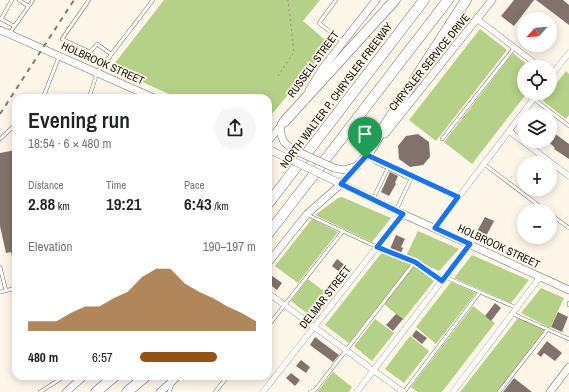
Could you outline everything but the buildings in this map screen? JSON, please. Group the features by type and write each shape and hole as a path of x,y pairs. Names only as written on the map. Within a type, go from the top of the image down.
{"highway":[{"path":"283,124 395,0"},
{"name":"NORTH WALTER P. CHRYSLER FREEWAY","path":"272,199 424,0"},
{"path":"272,229 448,0"},
{"path":"366,156 466,0"},
{"path":"96,392 110,380"},
{"path":"127,392 141,380"}],"street":[{"name":"RUSSELL STREET","path":"272,136 376,0"},
{"name":"CHRYSLER SERVICE DRIVE","path":"341,184 366,156 492,0"},
{"path":"477,19 531,60"},
{"name":"HOLBROOK STREET","path":"0,30 145,94"},
{"path":"557,68 569,53"},
{"path":"564,60 569,64"},
{"path":"435,228 532,100"},
{"path":"283,124 281,135 284,142 294,150 334,168 344,170 358,165"},
{"path":"510,131 569,176"},
{"name":"HOLBROOK STREET","path":"272,151 403,214 569,290"},
{"path":"272,258 307,214 341,184"},
{"name":"DELMAR STREET","path":"263,392 403,214"},
{"path":"357,392 470,244"},
{"path":"453,392 540,277"},
{"path":"272,296 404,392"},
{"path":"551,392 569,367"},
{"path":"66,392 80,380"},
{"path":"160,392 174,380"}],"lane":[{"path":"12,0 1,19 14,26"},
{"path":"19,0 28,6"},
{"path":"9,34 33,0"},
{"path":"89,0 62,39 90,52 97,44 111,54"},
{"path":"90,94 97,73 152,0"},
{"path":"336,0 319,23 343,42"},
{"path":"442,139 515,47"},
{"path":"45,94 59,56"},
{"path":"534,100 569,126"},
{"path":"0,139 12,128"},
{"path":"366,156 375,162 412,179 396,210"},
{"path":"366,156 458,197"},
{"path":"484,164 537,204"},
{"path":"373,199 388,168"},
{"path":"307,214 377,247 415,262 443,279 480,292 517,308"},
{"path":"557,219 569,228"},
{"path":"272,321 343,231"},
{"path":"310,392 315,390 415,262"},
{"path":"0,267 6,291"},
{"path":"0,292 12,289"},
{"path":"404,392 480,292"},
{"path":"513,314 569,339"},
{"path":"499,392 548,329"},
{"path":"40,392 60,380"},
{"path":"169,392 175,380"},
{"path":"215,392 225,380"}],"path":[{"path":"278,76 294,52 288,0"}],"green space":[{"path":"164,0 320,0 303,21 330,44 272,114 272,94 169,94 111,68"},
{"path":"480,29 507,50 436,141 409,120"},
{"path":"513,53 522,60 517,60 517,100 522,100 472,164 444,142"},
{"path":"566,71 569,74 569,115 566,119 557,112 557,108 552,108 543,101 557,100 557,83"},
{"path":"342,197 391,218 372,242 315,215 338,198"},
{"path":"312,219 338,232 298,283 275,266"},
{"path":"418,231 459,249 439,271 406,256"},
{"path":"383,251 412,263 349,343 325,325"},
{"path":"472,255 529,280 511,303 454,278"},
{"path":"414,265 434,281 403,320 384,304"},
{"path":"308,279 330,296 313,318 291,301"},
{"path":"451,282 476,293 436,344 416,327"},
{"path":"541,288 564,298 550,328 521,313"},
{"path":"473,306 495,323 442,392 418,392 411,387"},
{"path":"518,318 545,330 497,392 460,392"},
{"path":"375,319 394,333 372,361 354,346"},
{"path":"410,336 429,351 404,383 385,369"},
{"path":"333,372 352,387 349,392 317,392"}],"railway":[{"path":"13,94 74,0"},
{"path":"0,114 12,96"}],"route":[{"path":"367,155 458,197 435,228 470,244 442,281 415,262 377,247 403,214 341,184 365,158 367,155"}]}
